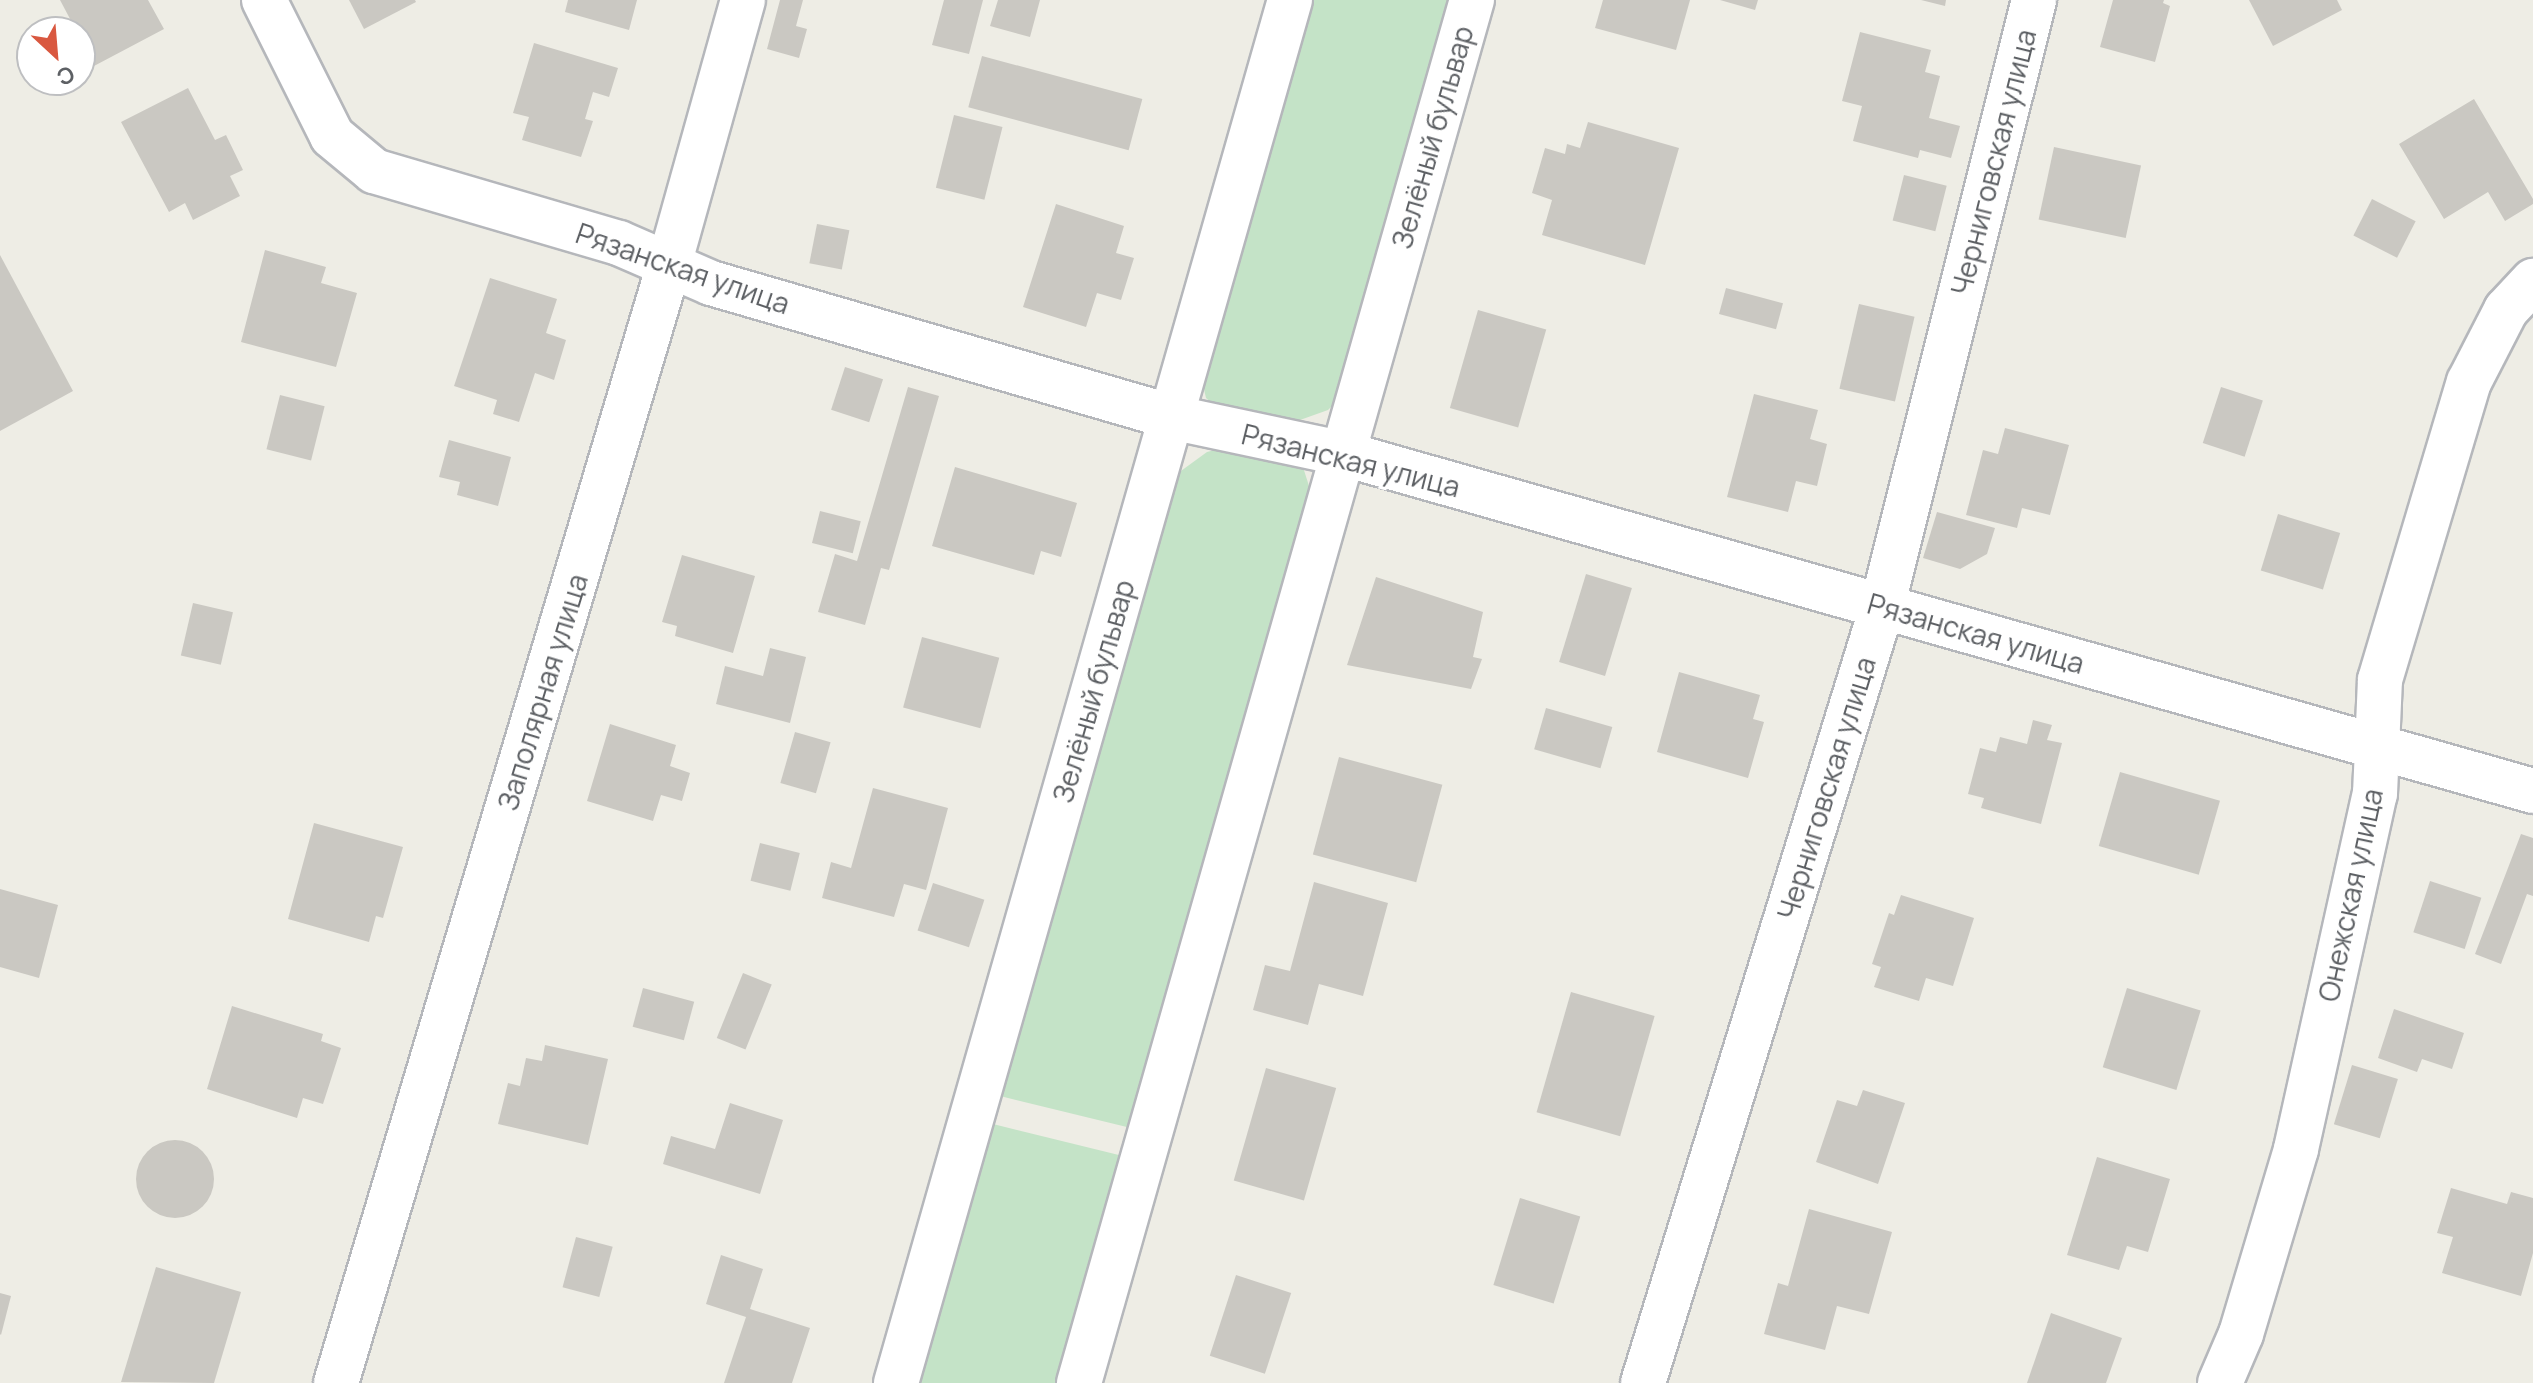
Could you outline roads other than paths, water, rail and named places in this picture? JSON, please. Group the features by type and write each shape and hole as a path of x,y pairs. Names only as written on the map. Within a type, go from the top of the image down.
{"street":[{"name":"Рязанская улица","path":"264,0 332,136 374,171 619,243 711,283 1171,417 1341,453 2533,791"},
{"name":"Заполярная улица","path":"336,1383 669,265 743,0"},
{"name":"Зелёный бульвар","path":"896,1383 1290,0"},
{"name":"Зелёный бульвар","path":"1079,1383 1472,0"},
{"name":"Черниговская улица","path":"1643,1383 1882,607 2034,0"},
{"name":"Онежская улица","path":"2220,1383 2241,1334 2296,1149 2375,794 2380,680 2469,382 2506,310 2533,281"}]}
